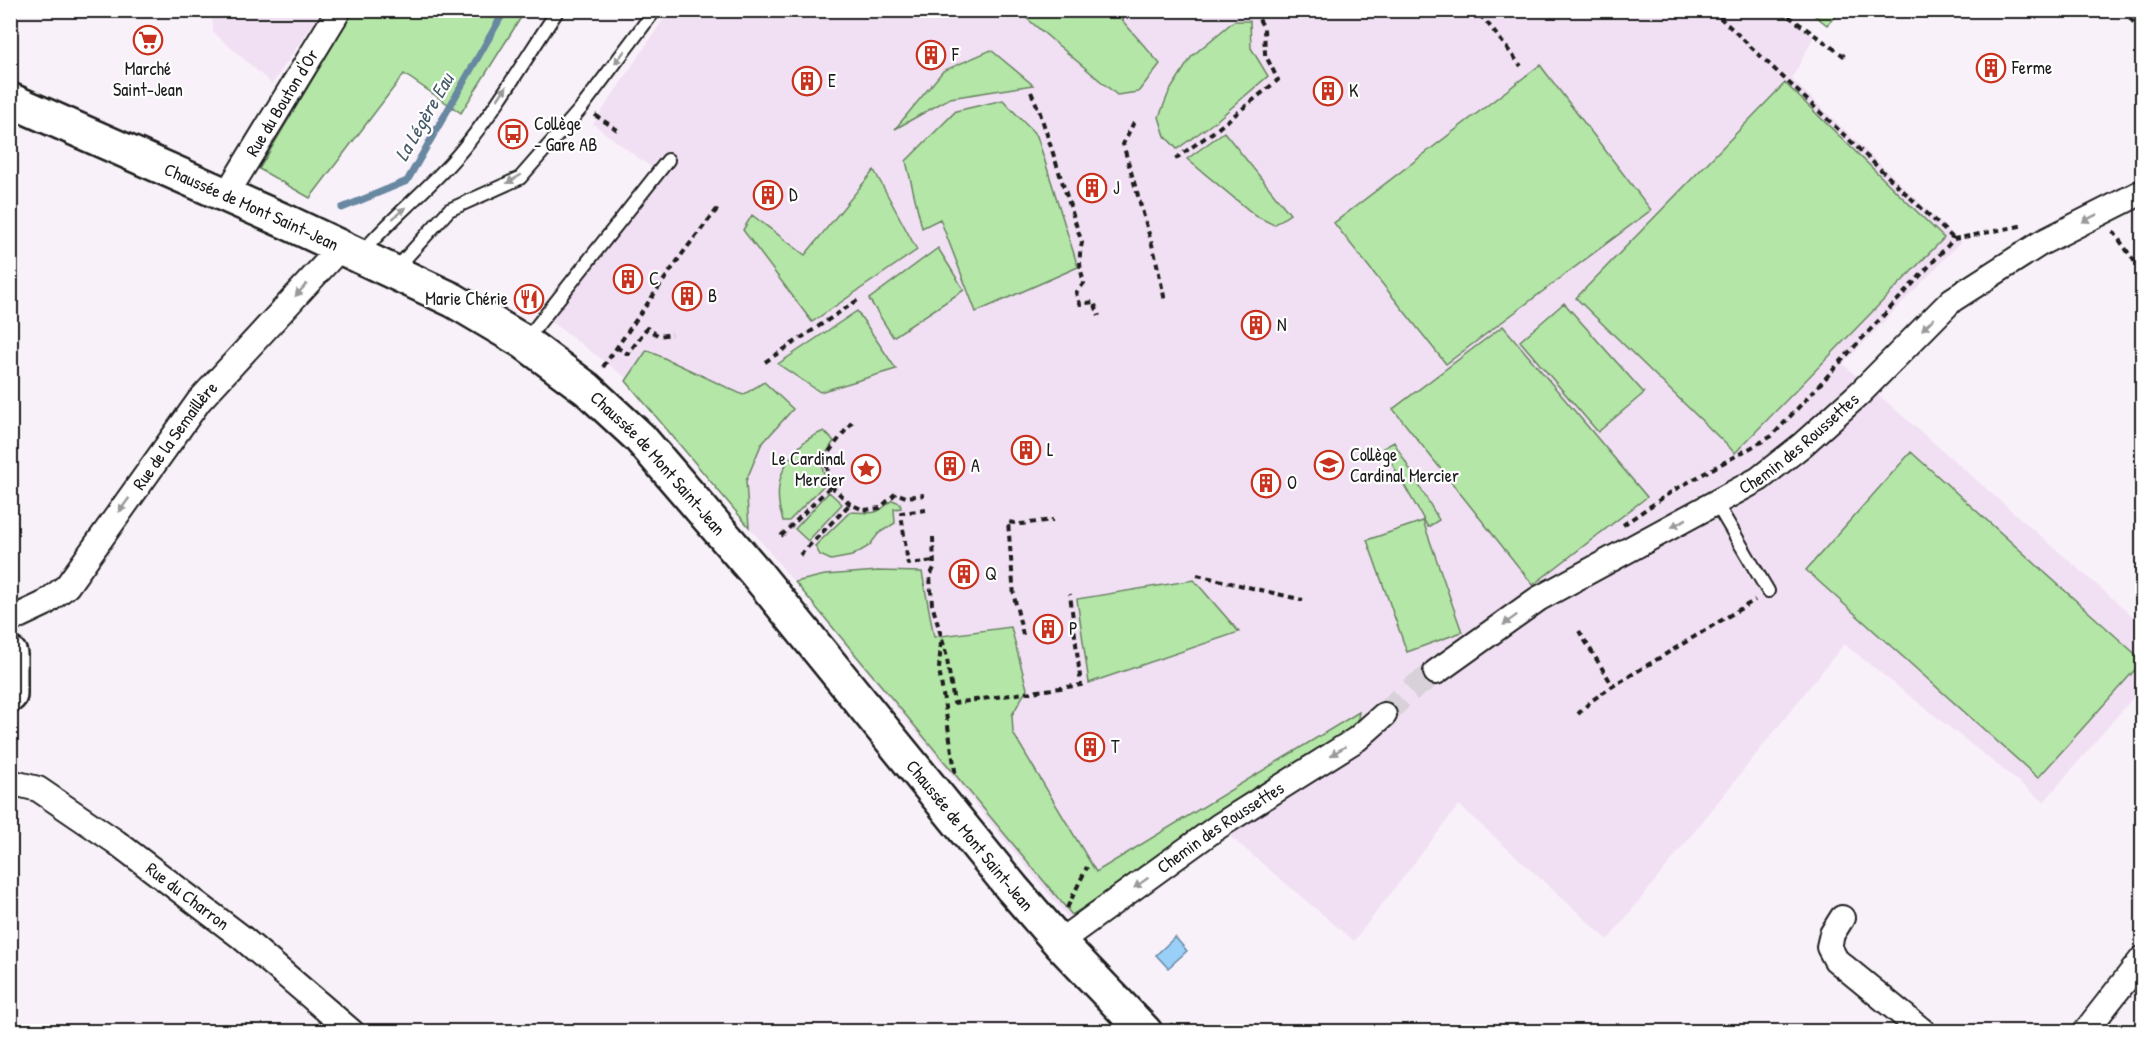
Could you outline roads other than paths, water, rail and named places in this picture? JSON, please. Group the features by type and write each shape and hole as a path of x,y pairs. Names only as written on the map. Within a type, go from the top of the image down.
{"main road":[{"name":"Chaussée de Mont Saint-Jean","path":"10,100 226,195 453,300 524,342 587,389 640,438 756,573 1012,888 1059,942 1144,1032"},
{"path":"10,654 10,695"}],"street":[{"name":"Rue du Bouton d'Or","path":"226,195 339,10"},
{"name":"Chemin des Roussettes","path":"1436,672 1539,599 1759,479 1802,445 1860,393 1952,300 2041,243 2142,192"},
{"name":"Rue de la Semaillère","path":"10,620 44,604 67,586 199,401 350,251"},
{"name":"Chemin des Roussettes","path":"1059,942 1220,826 1357,739 1383,715"},
{"name":"Rue du Charron","path":"10,782 38,789 116,842 240,936 352,1032"},
{"path":"1842,918 1832,934 1829,947 1836,960 1924,1032"},
{"path":"2085,1032 2142,959"}],"lane":[{"path":"350,251 382,228 436,179 463,149 558,10"},
{"path":"394,271 449,210 520,178 583,106 655,10"},
{"path":"524,342 668,160"},
{"path":"1716,503 1768,591"}],"water":[{"path":"1175,937 1187,951 1168,968 1156,955"}],"waterway":[{"name":"La Légère Eau","path":"342,208 407,181 505,10"}],"tunnel":[{"path":"1384,715 1406,693 1436,672"}],"place":[{"name":"Marché Saint-Jean","path":"148,40"},
{"name":"F","path":"931,55"},
{"name":"Ferme","path":"1991,68"},
{"name":"E","path":"807,81"},
{"name":"K","path":"1328,91"},
{"name":"Collège - Gare AB","path":"513,134"},
{"name":"J","path":"1092,188"},
{"name":"D","path":"768,195"},
{"name":"C","path":"628,279"},
{"name":"B","path":"687,296"},
{"name":"Marie Chérie","path":"529,299"},
{"name":"N","path":"1256,325"},
{"name":"L","path":"1026,450"},
{"name":"Collège Cardinal Mercier","path":"1329,465"},
{"name":"A","path":"950,466"},
{"name":"Le Cardinal Mercier","path":"866,469"},
{"name":"O","path":"1266,483"},
{"name":"Q","path":"964,574"},
{"name":"P","path":"1048,629"},
{"name":"T","path":"1090,747"}]}
